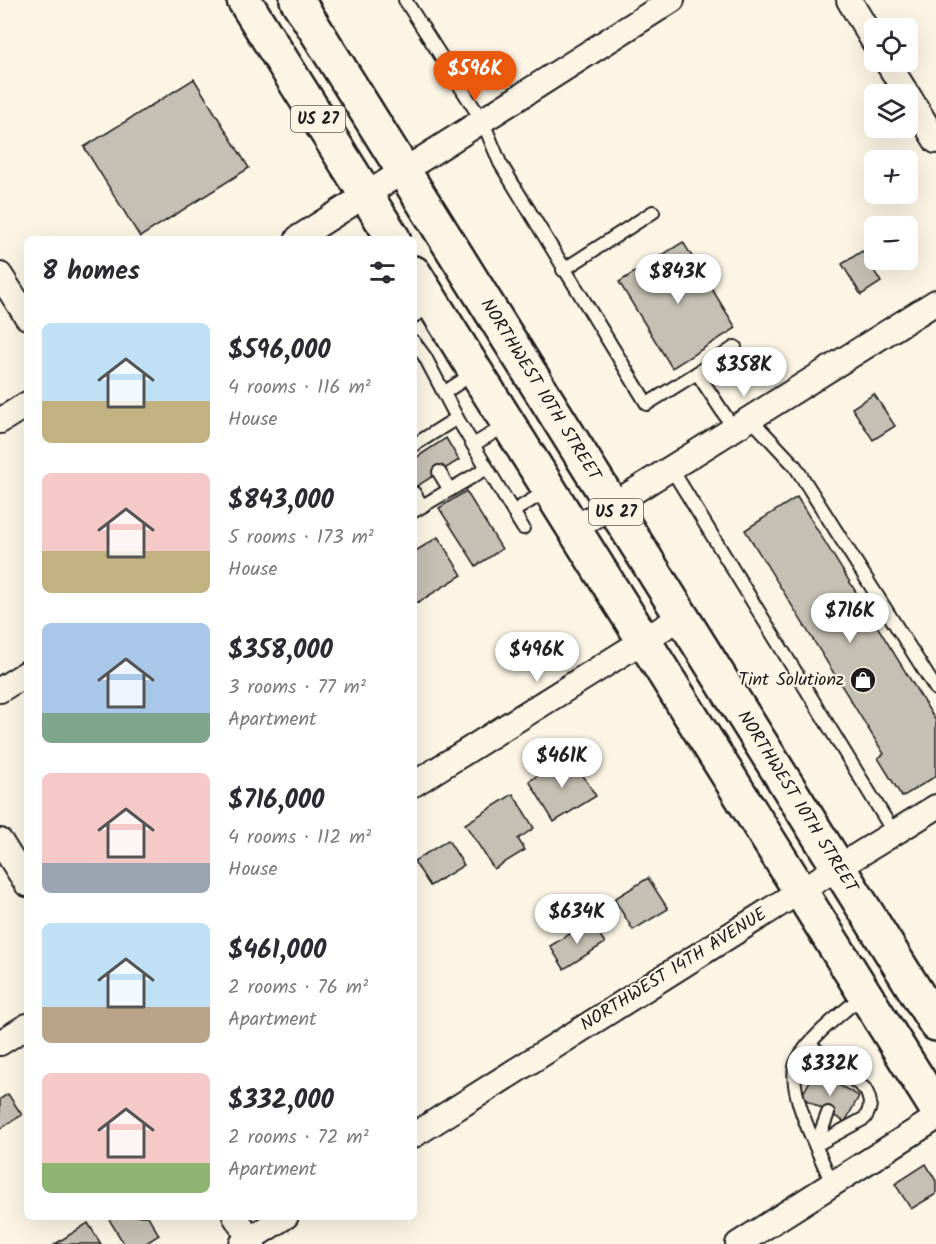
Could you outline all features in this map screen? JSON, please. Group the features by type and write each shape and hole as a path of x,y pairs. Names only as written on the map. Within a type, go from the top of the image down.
{"highway":[{"name":"US 27","path":"244,0 392,236"},
{"name":"NORTHWEST 10TH STREET","path":"297,0 936,1024"},
{"name":"US 27","path":"417,284 424,310 477,372 936,1108"}],"street":[{"path":"313,235 367,197 672,0"},
{"path":"849,0 864,25"},
{"path":"918,112 936,141"},
{"path":"0,275 24,312"},
{"path":"574,529 936,302"},
{"path":"0,422 24,406"},
{"path":"417,782 681,617"},
{"path":"0,690 24,675"},
{"name":"NORTHWEST 14TH AVENUE","path":"417,1133 936,807"},
{"path":"0,841 24,879"},
{"path":"0,1043 24,1028"},
{"path":"738,1244 936,1118"},
{"path":"237,1220 248,1242 280,1220"}],"lane":[{"path":"405,0 483,122 500,163 647,404 735,347"},
{"path":"564,270 653,212"},
{"path":"417,347 524,528"},
{"path":"445,392 477,372"},
{"path":"697,373 742,424 795,465 936,688"},
{"path":"420,446 457,418"},
{"path":"473,445 508,424"},
{"path":"418,509 487,468"},
{"path":"671,468 894,833"},
{"path":"439,472 450,490"},
{"path":"513,511 549,489"},
{"path":"832,1184 798,1100 793,1076 798,1060 809,1044 864,994"},
{"path":"809,1044 865,1089 871,1099 870,1110 865,1118 816,1145"},
{"path":"841,1086 847,1074"},
{"path":"816,1145 828,1113"}],"building":[{"path":"194,79 249,168 139,236 84,147"},
{"path":"683,242 736,328 672,368 619,282"},
{"path":"862,251 864,270 874,270 881,282 861,295 842,264"},
{"path":"874,394 895,426 873,440 852,408"},
{"path":"446,438 459,460 417,486 417,457"},
{"path":"466,491 502,549 476,566 439,508"},
{"path":"797,497 936,721 936,776 902,797 878,758 884,754 745,530"},
{"path":"438,537 462,575 417,603 417,550"},
{"path":"570,755 596,796 554,822 529,781"},
{"path":"513,794 534,828 518,839 525,850 494,869 465,824"},
{"path":"448,840 464,865 430,886 417,866 417,859"},
{"path":"648,878 668,909 633,930 614,899"},
{"path":"591,921 605,943 564,969 550,946"},
{"path":"815,1072 859,1096 845,1122 801,1097"},
{"path":"8,1094 22,1115 0,1129 0,1099"},
{"path":"926,1164 936,1181 936,1194 911,1209 895,1184"},
{"path":"109,1220 150,1220 159,1235 145,1244 124,1244"},
{"path":"88,1223 101,1244 55,1244"}],"place":[{"name":"Tint Solutionz","path":"863,680"}]}
